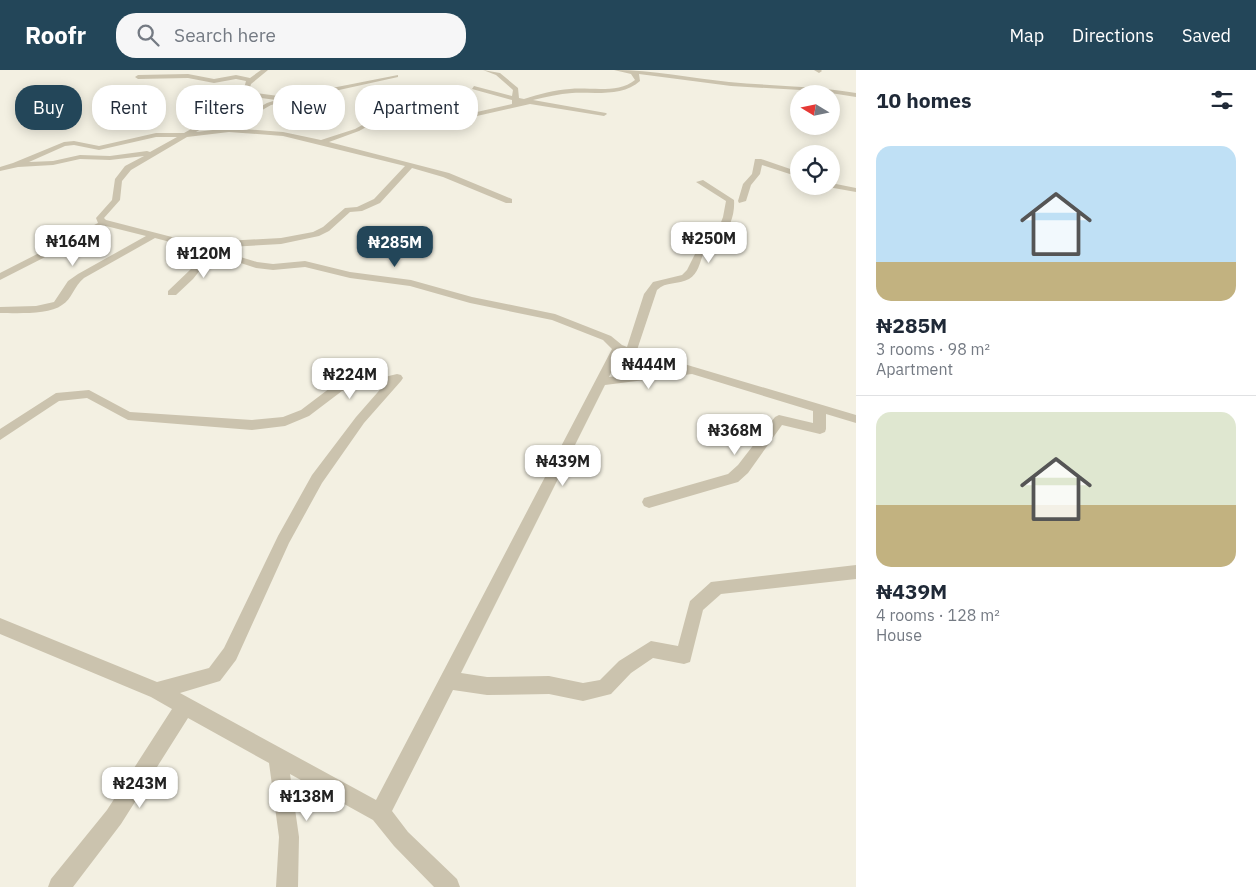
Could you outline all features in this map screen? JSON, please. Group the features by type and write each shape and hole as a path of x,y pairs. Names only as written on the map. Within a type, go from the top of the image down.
{"street":[{"path":"265,70 250,81 246,87 246,92 249,95 273,98"},
{"path":"486,70 498,74 516,89 516,102"},
{"path":"617,70 692,80 764,87 818,89 856,95"},
{"path":"692,80 696,70"},
{"path":"321,142 357,130 390,112 404,108 461,117 516,102 571,91 611,89 631,85 638,80 637,76 632,72"},
{"path":"138,77 188,76 214,80 236,77 250,81"},
{"path":"345,87 396,76"},
{"path":"478,89 516,102"},
{"path":"526,101 604,114"},
{"path":"196,130 128,168 118,181 116,200 100,218 105,223 196,245 256,265 273,267 305,264 350,274 411,283 470,300 555,317 608,338 624,350 856,419"},
{"path":"99,148 156,135 188,135 209,130"},
{"path":"206,131 215,130"},
{"path":"236,130 283,134 412,165 446,175 509,201"},
{"path":"0,169 16,165 64,144 87,145 99,148 109,154 129,161 128,168"},
{"path":"16,165 53,163 80,157 119,157 157,152"},
{"path":"742,201 747,184 754,180 758,160 790,172"},
{"path":"196,245 281,241 316,234 348,210 359,209 377,201 412,165"},
{"path":"380,813 600,382 624,350 653,286 660,281 685,277 691,272 704,245 722,232 731,205 730,200 700,182"},
{"path":"840,187 856,190"},
{"path":"0,277 105,223"},
{"path":"0,310 36,309 58,304 76,279 154,235"},
{"path":"172,293 196,269 193,256 196,245"},
{"path":"600,382 695,370"},
{"path":"0,435 56,397 89,394 128,416 252,425 284,421 305,413 338,388 354,384 368,385 397,378 360,420 317,478 284,540 225,661 214,675 158,691"},
{"path":"649,502 733,478 743,469 779,420 820,429 819,408"},
{"path":"448,680 487,686 549,685 583,692 605,688 626,667 651,649 684,656 696,606 718,587 856,572"},
{"path":"0,626 158,691 380,813 401,839 449,887"},
{"path":"59,887 114,817 185,706"},
{"path":"278,756 282,792 289,824 290,873 287,887"}]}
